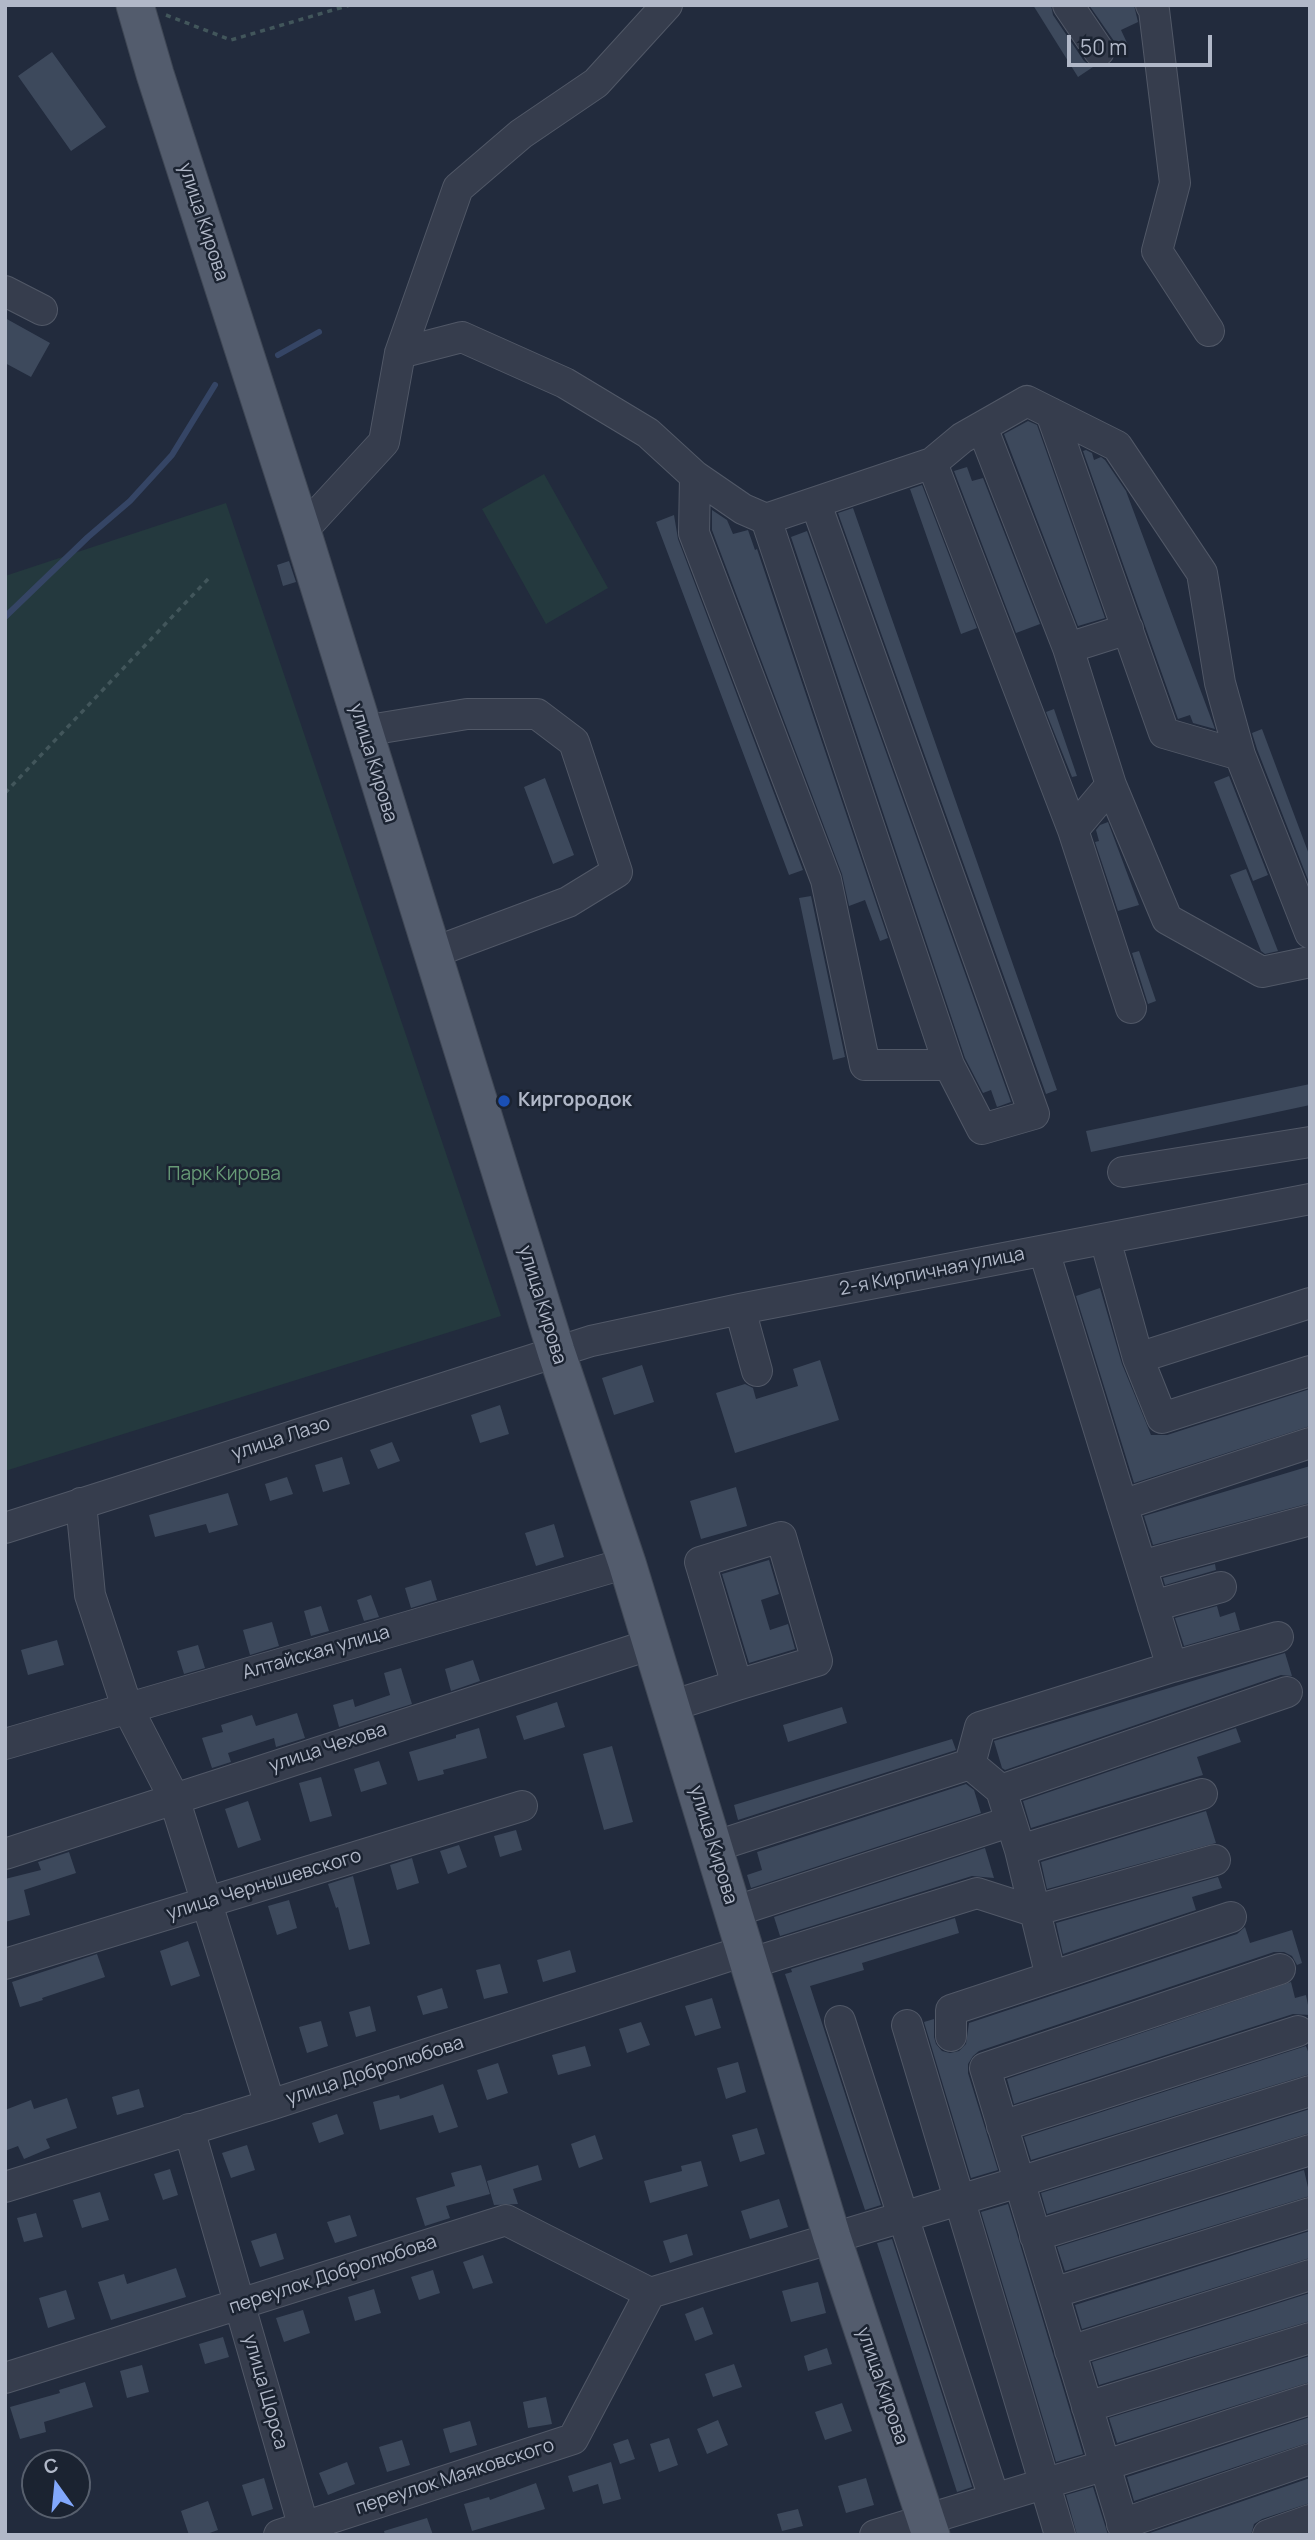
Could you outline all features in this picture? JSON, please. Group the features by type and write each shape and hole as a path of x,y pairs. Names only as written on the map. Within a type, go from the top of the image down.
{"main road":[{"name":"улица Кирова","path":"109,5 155,74"},
{"name":"улица Кирова","path":"151,10 155,74 302,531 556,1351 627,1563 832,2237 929,2527"}],"street":[{"path":"302,531 384,442 400,353 458,188 521,134 596,83 667,5"},
{"path":"1068,5 1098,51"},
{"path":"1151,5 1154,10 1175,183 1157,251 1209,331"},
{"path":"5,291 42,310"},
{"path":"400,353 462,337 565,383 648,433 695,476 744,509 766,519 932,463 962,438 1027,401 1117,446 1202,573 1220,683 1240,755 1310,933"},
{"path":"1051,413 1164,733 1240,755"},
{"path":"982,427 1068,648 1111,785 1167,919 1262,972 1310,962"},
{"path":"932,463 1073,830 1131,1008"},
{"path":"695,476 694,533 826,880 865,1065 949,1065"},
{"path":"766,519 949,1065 982,1129 1034,1114 817,504"},
{"path":"1068,648 1128,629"},
{"path":"363,731 467,714 537,714 574,742 617,872 568,902 432,953"},
{"path":"1073,830 1111,785"},
{"path":"1123,1172 1310,1142"},
{"name":"2-я Кирпичная улица","path":"556,1351 740,1309 1310,1199"},
{"path":"1105,1239 1138,1358 1162,1418 1310,1371"},
{"path":"1044,1251 1172,1667"},
{"path":"1138,1358 1310,1303"},
{"path":"740,1309 757,1371"},
{"name":"улица Лазо","path":"5,1528 556,1351"},
{"path":"1122,1505 1310,1443"},
{"path":"81,1503 90,1595 127,1707 174,1798 270,2105"},
{"path":"1141,1566 1310,1520"},
{"path":"671,1706 817,1661 781,1537 700,1562 737,1685"},
{"name":"Алтайская улица","path":"5,1744 627,1563"},
{"path":"1153,1606 1221,1587"},
{"path":"970,1764 980,1727 1278,1637"},
{"name":"улица Чехова","path":"5,1854 652,1644"},
{"path":"1001,1790 1287,1692"},
{"path":"970,1764 1001,1790 1020,1850 1051,1977"},
{"path":"713,1847 970,1764"},
{"path":"1020,1850 1202,1794"},
{"name":"улица Чернышевского","path":"5,1964 522,1806"},
{"path":"733,1912 1009,1822"},
{"path":"1033,1911 1215,1860"},
{"name":"улица Добролюбова","path":"5,2188 746,1957 977,1893 1033,1911"},
{"path":"951,2036 951,2010 1231,1917"},
{"path":"1280,1969 985,2068 1124,2529 1310,2459"},
{"path":"840,2021 994,2498"},
{"path":"907,2025 1060,2535"},
{"path":"1002,2126 1298,2031"},
{"path":"650,2293 1310,2091"},
{"name":"улица Щорса","path":"190,2129 240,2305 296,2532"},
{"path":"1035,2236 1310,2150"},
{"path":"1053,2293 1310,2213"},
{"name":"переулок Добролюбова","path":"5,2378 506,2220 650,2293"},
{"path":"1070,2351 1310,2275"},
{"name":"переулок Маяковского","path":"296,2532 572,2439 650,2293"},
{"path":"1087,2407 1310,2338"},
{"path":"875,2535 929,2527 994,2498 1310,2399"},
{"path":"1268,2535 1310,2520"}],"path":[{"path":"151,10 231,40 350,5"},
{"path":"5,793 210,577"}],"green space":[{"path":"544,474 608,588 546,624 482,509"},
{"name":"Парк Кирова","path":"226,503 501,1316 5,1471 5,576"}],"building":[{"path":"1033,5 1051,5 1053,15 1084,61 1093,67 1078,77"},
{"path":"1089,5 1134,5 1138,22 1121,30 1128,45 1116,50 1114,41"},
{"path":"52,52 106,127 71,151 18,76"},
{"path":"5,318 50,343 31,377 5,363"},
{"path":"1028,421 1037,425 1105,618 1078,626 1004,434"},
{"path":"1083,451 1092,453 1094,460 1101,457 1105,460 1126,491 1215,729 1193,723 1190,715 1178,719"},
{"path":"967,467 972,481 983,478 1040,624 1016,633 954,471"},
{"path":"922,485 977,628 961,634 910,489"},
{"path":"853,508 1057,1090 1046,1094 838,513"},
{"path":"712,510 727,520 733,534 748,530 755,550 757,549 888,938 880,941 865,900 849,906 842,874 712,530"},
{"path":"674,515 678,539 803,870 789,875 656,522"},
{"path":"807,531 1011,1102 997,1107 991,1090 983,1093 965,1058 791,537"},
{"path":"289,561 296,582 283,586 277,565"},
{"path":"1054,709 1077,776 1072,777 1046,712"},
{"path":"1262,729 1310,857 1310,885 1252,733"},
{"path":"1229,776 1268,875 1253,881 1214,782"},
{"path":"545,778 574,855 553,864 524,787"},
{"path":"1108,822 1139,905 1118,911 1095,842 1099,841 1096,830"},
{"path":"1246,869 1278,951 1265,954 1261,951 1230,875"},
{"path":"811,896 845,1057 833,1060 799,898"},
{"path":"1139,951 1156,1001 1148,1004 1132,953"},
{"path":"1310,1084 1310,1105 1091,1152 1086,1131"},
{"path":"1100,1288 1122,1364 1151,1435 1167,1435 1310,1389 1310,1426 1134,1483 1076,1296"},
{"path":"820,1360 839,1420 735,1453 716,1393 745,1384 753,1388 756,1399 798,1386 793,1369"},
{"path":"642,1365 654,1402 614,1415 602,1378"},
{"path":"500,1405 509,1434 480,1443 471,1415"},
{"path":"392,1442 400,1461 378,1469 370,1450"},
{"path":"342,1457 350,1484 323,1492 315,1465"},
{"path":"1310,1466 1310,1503 1153,1545 1144,1516"},
{"path":"287,1477 293,1494 270,1501 265,1484"},
{"path":"736,1487 747,1526 701,1539 690,1501"},
{"path":"228,1493 238,1525 209,1533 206,1524 155,1537 149,1515"},
{"path":"554,1524 564,1557 536,1566 525,1533"},
{"path":"769,1560 779,1594 761,1600 770,1630 788,1624 795,1649 749,1663 722,1574"},
{"path":"1215,1564 1216,1570 1165,1585 1163,1578"},
{"path":"431,1580 437,1600 411,1608 405,1588"},
{"path":"371,1595 379,1617 364,1621 357,1600"},
{"path":"321,1606 329,1631 311,1636 304,1611"},
{"path":"1217,1606 1220,1617 1235,1612 1240,1630 1184,1646 1175,1618"},
{"path":"272,1622 279,1646 250,1655 243,1630"},
{"path":"57,1640 64,1665 28,1675 21,1650"},
{"path":"198,1645 205,1668 184,1674 177,1651"},
{"path":"1285,1653 1292,1676 1281,1675 1005,1770 1002,1768 994,1741"},
{"path":"473,1660 480,1681 451,1691 445,1669"},
{"path":"401,1668 412,1704 339,1727 333,1705 353,1699 355,1707 390,1695 384,1673"},
{"path":"557,1702 565,1727 524,1740 516,1716"},
{"path":"842,1707 847,1723 788,1742 783,1725"},
{"path":"297,1713 305,1738 276,1747 274,1738 228,1753 231,1762 212,1768 202,1738 223,1732 221,1725 252,1715 256,1726"},
{"path":"479,1728 487,1758 443,1770 444,1774 418,1781 409,1752"},
{"path":"1236,1728 1241,1742 1197,1757 1203,1775 1031,1828 1023,1801"},
{"path":"952,1739 956,1750 738,1820 734,1805"},
{"path":"612,1746 633,1822 604,1830 583,1754"},
{"path":"379,1761 387,1784 361,1792 354,1769"},
{"path":"321,1777 332,1816 310,1822 299,1783"},
{"path":"966,1784 974,1790 981,1813 751,1888 747,1875 762,1870 757,1852"},
{"path":"248,1801 261,1840 238,1848 225,1809"},
{"path":"1206,1811 1216,1843 1047,1889 1041,1862"},
{"path":"516,1830 522,1850 500,1857 494,1836"},
{"path":"459,1845 467,1867 448,1874 440,1851"},
{"path":"985,1848 994,1878 972,1876 780,1936 774,1917"},
{"path":"69,1852 76,1873 24,1890 30,1915 5,1922 5,1879 41,1870 38,1862"},
{"path":"412,1858 419,1883 397,1890 390,1865"},
{"path":"353,1876 370,1944 349,1950 338,1907 336,1908 328,1884"},
{"path":"1218,1877 1222,1888 1192,1897 1196,1910 1063,1954 1056,1923"},
{"path":"289,1900 297,1928 277,1935 268,1906"},
{"path":"955,1918 959,1933 862,1963 864,1970 810,1986 881,2205 865,2210 785,1974 792,1972 791,1969"},
{"path":"1245,1927 1250,1943 1292,1930 1302,1963 1297,1965 1292,1956 1284,1952 1274,1952 979,2051 973,2056 968,2064 968,2073 998,2170 971,2178 924,2022 934,2019 934,2037 942,2051 959,2051 966,2044 969,2023 1237,1934"},
{"path":"188,1941 200,1976 171,1986 160,1951"},
{"path":"570,1950 576,1972 543,1982 537,1960"},
{"path":"97,1954 105,1977 20,2007 12,1982"},
{"path":"500,1964 508,1993 484,1999 476,1970"},
{"path":"1291,1982 1295,1998 1306,1995 1310,2015 1293,2014 1014,2104 1007,2079"},
{"path":"442,1988 448,2008 423,2015 417,1996"},
{"path":"712,1998 721,2028 695,2036 685,2006"},
{"path":"370,2006 376,2031 356,2037 349,2012"},
{"path":"321,2021 328,2046 307,2053 299,2027"},
{"path":"641,2022 650,2045 627,2053 619,2029"},
{"path":"585,2046 591,2066 558,2075 552,2055"},
{"path":"1306,2046 1310,2057 1310,2074 1031,2160 1024,2137"},
{"path":"738,2062 746,2092 726,2099 717,2068"},
{"path":"498,2063 508,2093 487,2100 477,2070"},
{"path":"443,2084 458,2127 439,2133 433,2115 380,2130 373,2102 399,2095 400,2099"},
{"path":"139,2089 144,2107 117,2115 112,2097"},
{"path":"67,2098 77,2128 46,2139 50,2148 24,2159 18,2146 5,2151 5,2110 31,2100 34,2109"},
{"path":"1310,2109 1310,2133 1047,2214 1041,2193"},
{"path":"337,2114 344,2134 319,2143 312,2123"},
{"path":"757,2128 765,2154 740,2162 732,2135"},
{"path":"595,2135 603,2159 579,2168 571,2144"},
{"path":"247,2145 255,2170 231,2178 222,2153"},
{"path":"701,2161 708,2186 650,2203 644,2181 682,2171 681,2166"},
{"path":"481,2165 490,2194 446,2206 450,2218 425,2226 416,2198 455,2186 451,2173"},
{"path":"538,2165 542,2180 513,2189 518,2204 494,2205 487,2181"},
{"path":"170,2169 178,2195 163,2200 154,2174"},
{"path":"1304,2170 1310,2196 1065,2271 1057,2247"},
{"path":"100,2192 109,2220 82,2228 73,2200"},
{"path":"779,2199 788,2227 750,2239 741,2211"},
{"path":"1008,2204 1083,2454 1056,2462 981,2212"},
{"path":"36,2213 43,2237 24,2242 17,2218"},
{"path":"350,2215 357,2236 335,2243 327,2222"},
{"path":"1310,2231 1310,2258 1082,2329 1075,2305"},
{"path":"276,2233 284,2259 260,2267 251,2241"},
{"path":"687,2234 693,2255 670,2263 663,2241"},
{"path":"892,2239 972,2487 957,2492 877,2243"},
{"path":"483,2255 493,2283 473,2289 463,2262"},
{"path":"176,2268 186,2297 111,2320 98,2282 124,2274 127,2284"},
{"path":"433,2270 440,2293 419,2300 411,2277"},
{"path":"818,2282 826,2313 791,2322 782,2291"},
{"path":"374,2289 381,2313 355,2321 348,2297"},
{"path":"66,2290 75,2319 48,2328 39,2298"},
{"path":"1310,2293 1310,2321 1099,2385 1092,2362"},
{"path":"703,2307 713,2334 695,2341 685,2314"},
{"path":"303,2310 310,2333 284,2342 276,2318"},
{"path":"223,2337 229,2357 205,2364 199,2344"},
{"path":"827,2348 832,2364 808,2371 804,2356"},
{"path":"1310,2356 1310,2382 1117,2443 1109,2418"},
{"path":"734,2364 742,2387 713,2397 705,2374"},
{"path":"142,2365 149,2392 127,2398 120,2371"},
{"path":"85,2382 93,2407 44,2422 46,2432 20,2439 10,2407 60,2393 59,2390"},
{"path":"546,2397 552,2424 528,2428 523,2402"},
{"path":"842,2403 852,2431 825,2440 815,2412"},
{"path":"1310,2417 1310,2442 1134,2501 1127,2477"},
{"path":"718,2420 728,2445 707,2454 697,2429"},
{"path":"470,2421 477,2445 450,2453 443,2429"},
{"path":"669,2438 678,2465 659,2472 650,2444"},
{"path":"628,2439 635,2459 620,2464 613,2444"},
{"path":"402,2440 410,2465 387,2472 379,2447"},
{"path":"347,2462 355,2484 328,2495 319,2473"},
{"path":"611,2462 621,2499 603,2504 598,2484 573,2492 568,2476"},
{"path":"264,2478 273,2509 252,2516 242,2485"},
{"path":"866,2478 874,2505 846,2513 838,2486"},
{"path":"1310,2478 1310,2503 1262,2519 1254,2524 1251,2535 1144,2535"},
{"path":"536,2483 545,2509 472,2531 464,2504 489,2497 490,2500"},
{"path":"1093,2487 1108,2535 1077,2535 1066,2495"},
{"path":"208,2501 218,2530 204,2535 189,2535 181,2511"},
{"path":"798,2509 803,2526 782,2531 777,2514"},
{"path":"427,2518 433,2535 385,2535 384,2531"}],"waterway":[{"path":"278,355 319,332"},
{"path":"5,617 88,537 130,501 172,455 215,385"}],"place":[{"name":"Киргородок","path":"504,1101"}]}
